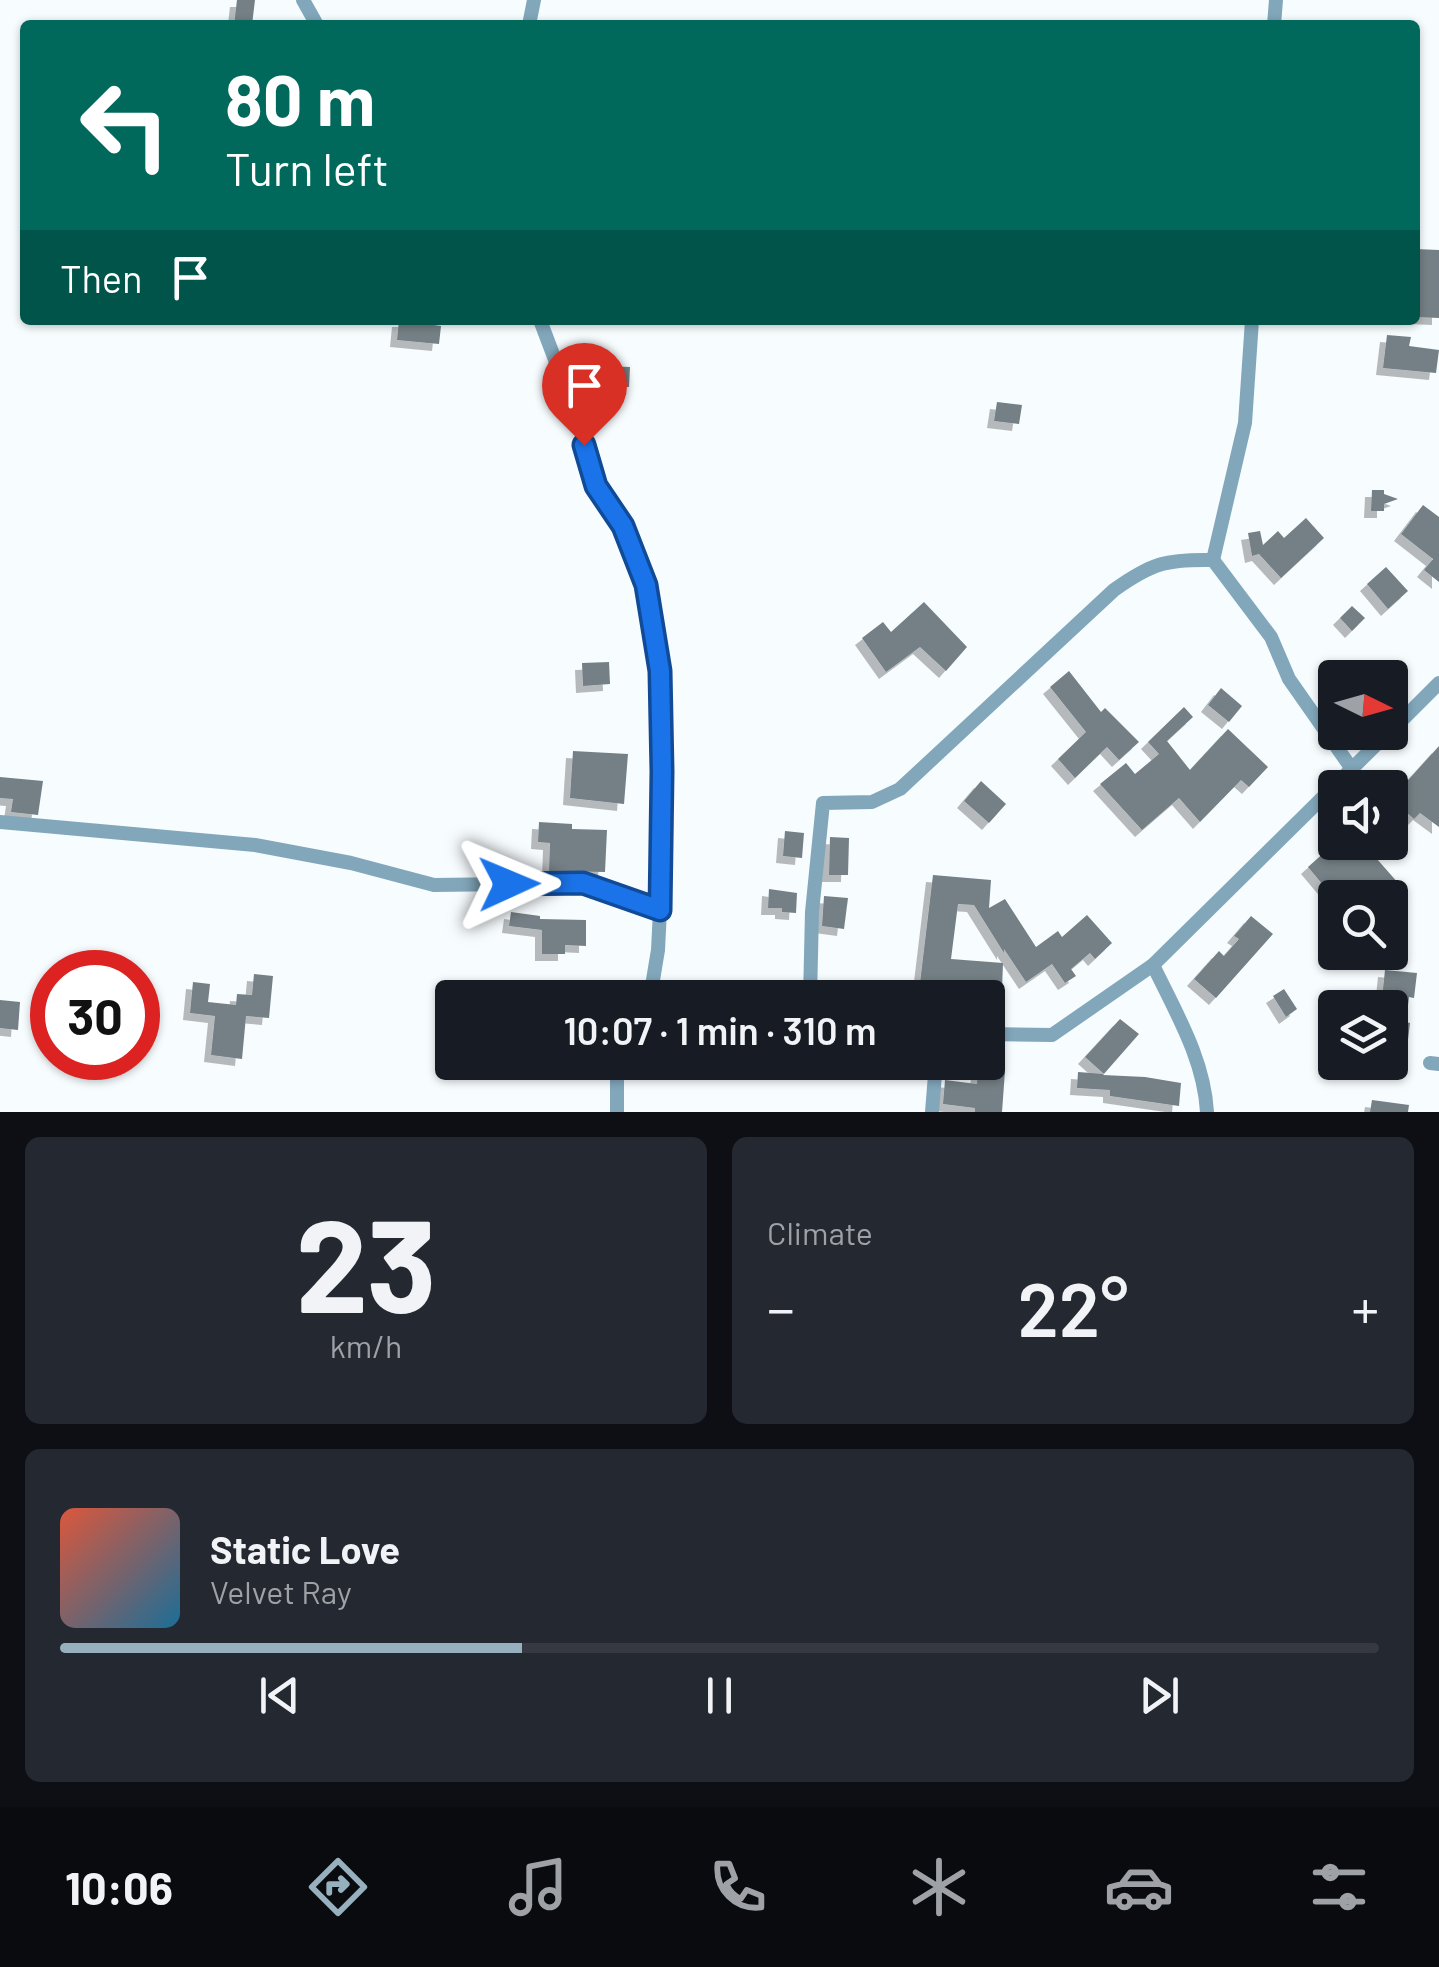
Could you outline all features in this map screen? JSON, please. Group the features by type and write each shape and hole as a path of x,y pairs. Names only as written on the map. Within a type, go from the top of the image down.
{"street":[{"path":"542,325 579,423 596,486 623,526 646,585 660,671 662,772 660,910 653,980"},
{"path":"1213,560 1245,423 1252,325"},
{"path":"810,980 822,803 872,802 900,790 1114,590 1142,570 1179,559 1213,560"},
{"path":"1213,560 1271,637 1289,679 1352,770 1372,750"},
{"path":"1408,714 1439,683"},
{"path":"1005,1034 1052,1035 1153,966 1318,803"},
{"path":"0,822 255,844 351,862 434,885 583,883 660,910"},
{"path":"1153,966 1194,1052 1208,1112"},
{"path":"617,1080 617,1112"},
{"path":"932,1112 935,1080"}],"building":[{"path":"237,0 255,0 253,20 235,20"},
{"path":"1420,249 1439,250 1439,318 1420,317"},
{"path":"398,325 441,326 439,344 397,340"},
{"path":"1387,335 1411,337 1409,346 1439,350 1436,373 1383,368"},
{"path":"601,366 630,367 629,387 600,386"},
{"path":"997,402 1022,405 1019,424 994,421"},
{"path":"1372,490 1384,490 1384,494 1398,499 1384,504 1384,511 1371,511"},
{"path":"1423,505 1439,517 1439,582 1424,570 1433,559 1401,534"},
{"path":"1306,518 1324,538 1281,578 1259,554 1252,556 1248,533 1260,531 1263,545 1278,531 1284,538"},
{"path":"1386,567 1408,591 1388,609 1367,584"},
{"path":"924,602 967,647 946,671 920,647 886,672 862,638 883,622 891,632"},
{"path":"1352,606 1365,618 1352,631 1340,618"},
{"path":"609,662 610,684 583,686 582,663"},
{"path":"1069,671 1101,712 1105,708 1139,742 1119,760 1107,747 1075,778 1058,759 1086,732 1050,687"},
{"path":"1221,688 1242,706 1229,722 1208,705"},
{"path":"1184,707 1193,717 1167,741 1190,770 1228,729 1268,767 1249,787 1241,780 1200,822 1179,798 1142,830 1100,784 1126,763 1135,774 1159,754 1148,742"},
{"path":"1439,746 1439,827 1420,813 1414,819 1408,814 1408,780"},
{"path":"573,751 628,754 624,804 570,798"},
{"path":"0,777 43,781 38,815 11,812 13,799 0,798"},
{"path":"981,781 1006,804 989,823 964,801"},
{"path":"539,822 572,824 572,829 607,830 605,872 549,871 550,843 538,842"},
{"path":"785,831 804,833 802,858 783,856"},
{"path":"830,837 849,838 848,875 829,875"},
{"path":"1318,858 1378,860 1395,880 1319,880 1308,867"},
{"path":"933,875 991,880 989,908 1005,899 1036,947 1058,931 1062,937 1087,915 1112,943 1095,959 1090,953 1071,969 1076,976 1065,983 1052,964 1026,982 974,905 958,904 951,959 1003,963 1002,980 920,980"},
{"path":"769,889 797,893 796,913 768,908"},
{"path":"824,896 848,898 844,929 822,926"},
{"path":"511,912 540,919 586,920 586,946 565,945 565,954 542,954 542,930 509,926"},
{"path":"1251,916 1273,934 1216,998 1194,979 1219,951 1224,956"},
{"path":"1385,970 1417,973 1414,998 1409,997 1408,1005 1408,990 1383,990"},
{"path":"254,974 273,976 269,1018 246,1016 242,1059 211,1055 215,1016 190,1013 193,982 210,984 208,1002 236,1005 237,994 252,995"},
{"path":"1284,989 1297,1009 1286,1017 1273,996"},
{"path":"0,1000 20,1002 18,1030 0,1028"},
{"path":"1120,1019 1139,1034 1104,1074 1085,1057"},
{"path":"1078,1072 1181,1083 1179,1106 1110,1096 1110,1090 1077,1088"},
{"path":"945,1080 977,1084 977,1080 1004,1080 1002,1112 975,1112 975,1108 943,1104"},
{"path":"1372,1100 1409,1105 1408,1112 1370,1112"}],"route":[{"path":"509,884 583,883 660,910 660,671 646,585 623,526 596,486 584,445"}]}
